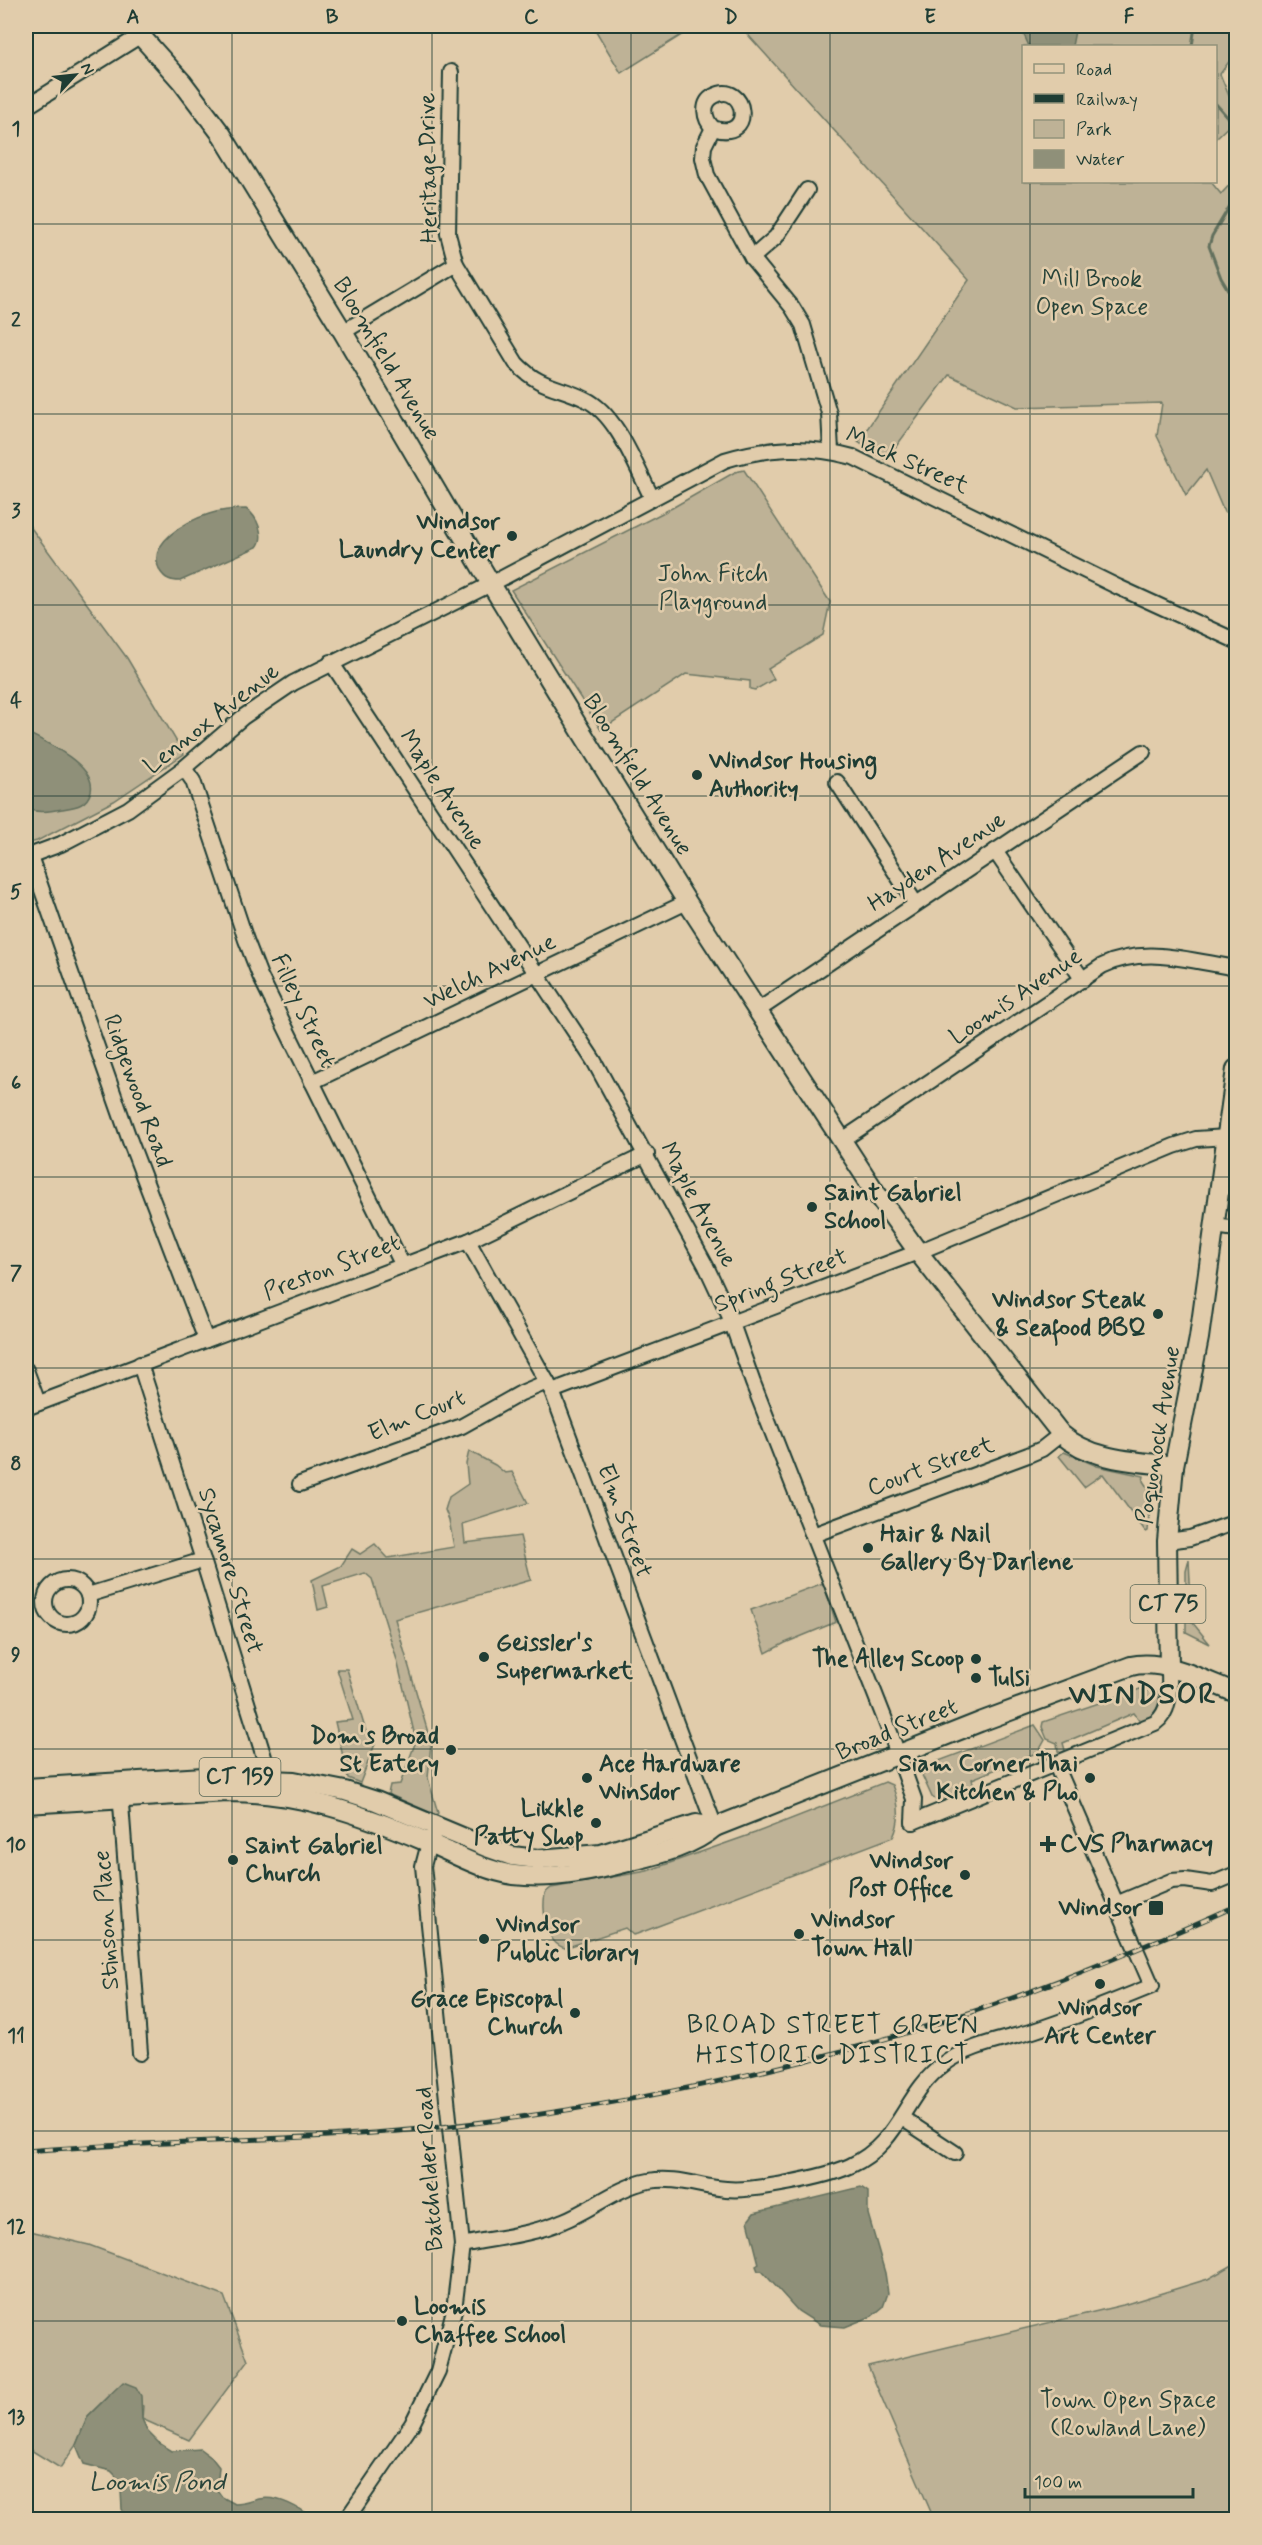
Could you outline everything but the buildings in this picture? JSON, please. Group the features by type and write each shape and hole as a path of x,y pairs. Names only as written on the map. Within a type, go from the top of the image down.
{"main road":[{"name":"Bloomfield Avenue","path":"137,30 182,82 222,135 343,332 491,584 687,902 841,1141 918,1252 1061,1434 1075,1444 1099,1454 1174,1466"},
{"name":"Poquonock Avenue","path":"1169,1668 1167,1541 1174,1466 1199,1338 1236,1069"},
{"name":"Broad Street","path":"267,1786 325,1804 513,1875 538,1867 589,1864 636,1844 696,1824 715,1827 1131,1666 1146,1663 1169,1668"},
{"name":"CT 159","path":"1169,1668 1236,1693"},
{"name":"Broad Street","path":"26,1788 227,1792 267,1786 315,1784 345,1791 538,1867"},
{"name":"Broad Street","path":"26,1804 120,1790"}],"street":[{"path":"26,107 137,30"},
{"name":"Heritage Drive","path":"451,72 448,234 456,264 516,363 540,383 587,400 602,410 614,425 652,498"},
{"path":"713,128 704,146 703,158 706,175 752,258 792,307 803,325 818,369 829,413 831,451"},
{"path":"752,258 776,237 807,190"},
{"name":"Heritage Drive","path":"343,332 456,264"},
{"name":"Mack Street","path":"491,584 725,460 750,452 780,447 831,451 875,466 1118,587 1236,641"},
{"name":"Lennox Avenue","path":"28,857 110,820 151,794 267,699 331,662 491,584"},
{"name":"Maple Avenue","path":"331,662 594,1061 701,1257 732,1324 898,1755 915,1803 913,1822 1056,1765"},
{"name":"Hayden Avenue","path":"757,1011 1143,752"},
{"name":"Filley Street","path":"184,768 193,781 260,976 403,1266"},
{"path":"837,782 916,904"},
{"path":"995,851 1083,980"},
{"name":"Ridgewood Road","path":"28,857 130,1141 206,1340"},
{"name":"Welch Avenue","path":"312,1082 687,902"},
{"name":"Loomis Avenue","path":"841,1141 1116,959 1148,954 1236,968"},
{"name":"Spring Street","path":"550,1386 732,1324 918,1252 1174,1146 1196,1139 1227,1137"},
{"name":"Preston Street","path":"32,1405 468,1241 646,1154"},
{"path":"1215,1226 1236,1229"},
{"name":"Elm Street","path":"468,1241 550,1386 715,1827"},
{"name":"Sycamore Street","path":"140,1364 264,1757 267,1786"},
{"path":"26,1370 32,1405"},
{"name":"Elm Court","path":"300,1484 462,1426 521,1393 550,1386"},
{"name":"Court Street","path":"813,1535 1029,1455 1042,1449 1061,1434"},
{"path":"1167,1541 1190,1538 1236,1522"},
{"path":"88,1595 203,1560"},
{"path":"462,2245 552,2226 622,2189 647,2181 676,2180 716,2188 745,2190 836,2171 872,2154 882,2145 929,2078 951,2059 1152,1986 1056,1765 1145,1729 1160,1720 1168,1702 1169,1668"},
{"name":"Stinson Place","path":"120,1790 140,2053"},
{"name":"Batchelder Road","path":"346,2520 412,2424 434,2380 450,2330 462,2245 423,1866 429,1843 439,1827"},
{"path":"1116,1904 1171,1881 1185,1880 1212,1884 1236,1874"},
{"path":"902,2118 955,2153"}],"green space":[{"path":"593,26 696,26 621,73"},
{"name":"Mill Brook Open Space","path":"740,26 1236,26 1236,52 1220,74 1236,113 1236,119 1217,137 1217,45 1022,45 1022,183 1212,183 1221,194 1236,178 1236,507 1224,512 1206,470 1186,495 1157,436 1162,403 1017,407 949,375 886,460 858,442 969,280"},
{"name":"John Fitch Playground","path":"744,470 830,602 823,635 768,669 774,679 755,690 750,689 750,681 686,674 601,730 511,590 672,508 735,472"},
{"path":"26,521 127,658 184,754 114,801 37,841 26,844"},
{"path":"469,1451 505,1473 512,1472 528,1503 463,1524 465,1543 520,1536 531,1580 395,1619 431,1743 428,1778 438,1813 436,1815 388,1794 390,1785 400,1784 416,1741 397,1660 372,1579 365,1573 323,1586 328,1607 318,1610 312,1580 341,1566 352,1549 360,1554 375,1544 388,1558 454,1547 445,1510 449,1497 468,1484 466,1464"},
{"path":"1064,1452 1097,1466 1144,1476 1143,1481 1151,1493 1148,1531 1146,1532 1103,1474 1084,1487 1059,1456"},
{"path":"1189,1560 1192,1622 1210,1644 1186,1632 1186,1571"},
{"path":"823,1583 836,1622 766,1653 751,1610"},
{"path":"337,1669 347,1669 367,1735 373,1734 375,1744 360,1783 348,1778 335,1722 353,1720"},
{"path":"1140,1689 1158,1692 1159,1697 1156,1710 1145,1720 1141,1722 1134,1713 1063,1743 1065,1750 1062,1754 1058,1751 1057,1743 1047,1739 1042,1727 1043,1722"},
{"path":"1035,1725 1045,1740 1040,1749 1046,1760 1039,1759 1036,1753 972,1779 974,1788 971,1791 940,1803 932,1797 922,1775 928,1765"},
{"path":"885,1782 892,1785 898,1805 897,1825 893,1837 637,1934 633,1935 625,1928 565,1948 558,1945 549,1933 544,1900 545,1893 551,1888 647,1871 755,1833"},
{"path":"26,2230 89,2245 224,2296 248,2361 189,2440 142,2419 143,2406 109,2395 88,2416 76,2445 60,2468 26,2447"},
{"name":"Town Open Space (Rowland Lane)","path":"1236,2263 1236,2519 934,2519 868,2366 1123,2305 1208,2279"}],"water":[{"path":"1020,26 1076,26 1072,45 1029,45"},
{"path":"246,509 254,516 259,526 261,537 257,547 180,581 168,579 162,574 157,561 158,551 163,543 180,528 209,514"},
{"path":"26,732 68,756 86,772 91,782 91,791 87,800 80,805 48,811 26,808"},
{"path":"861,2187 868,2192 868,2214 885,2273 888,2293 883,2307 872,2316 845,2327 820,2325 798,2311 762,2271 758,2271 756,2266 759,2264 748,2221 754,2213"},
{"name":"Loomis Pond","path":"123,2382 136,2387 141,2396 142,2419 148,2432 159,2443 172,2451 200,2449 212,2458 219,2467 217,2490 222,2497 235,2504 266,2498 274,2499 295,2507 314,2519 127,2519 122,2509 121,2491 115,2475 111,2471 84,2464 76,2445 88,2416"}],"waterway":[{"path":"1192,45 1195,26"},
{"path":"1217,105 1236,127"},
{"path":"1236,188 1231,204 1212,236 1209,246 1221,278 1236,303"}],"railway":[{"path":"26,2151 344,2135 450,2126 582,2108 712,2083 842,2051 969,2013 1104,1963 1236,1906"}],"place":[{"name":"Windsor Laundry Center","path":"512,536"},
{"name":"Windsor Housing Authority","path":"697,775"},
{"name":"Saint Gabriel School","path":"812,1207"},
{"name":"Windsor Steak & Seafood BBQ","path":"1158,1314"},
{"name":"Hair & Nail Gallery By Darlene","path":"868,1548"},
{"name":"Geissler's Supermarket","path":"484,1657"},
{"name":"The Alley Scoop","path":"976,1659"},
{"name":"Tulsi","path":"976,1678"},
{"name":"Dom's Broad St Eatery","path":"451,1750"},
{"name":"Ace Hardware Winsdor","path":"587,1778"},
{"name":"Siam Corner Thai Kitchen & Pho","path":"1090,1778"},
{"name":"Likkle Patty Shop","path":"596,1823"},
{"name":"CVS Pharmacy","path":"1048,1844"},
{"name":"Saint Gabriel Church","path":"233,1860"},
{"name":"Windsor Post Office","path":"965,1875"},
{"name":"Windsor","path":"1156,1908"},
{"name":"Windsor Town Hall","path":"799,1934"},
{"name":"Windsor Public Library","path":"484,1939"},
{"name":"Windsor Art Center","path":"1100,1984"},
{"name":"Grace Episcopal Church","path":"575,2013"},
{"name":"Loomis Chaffee School","path":"402,2321"}],"district":[{"name":"WINDSOR","path":"1143,1694"},
{"name":"BROAD STREET GREEN HISTORIC DISTRICT","path":"833,2041"}]}
